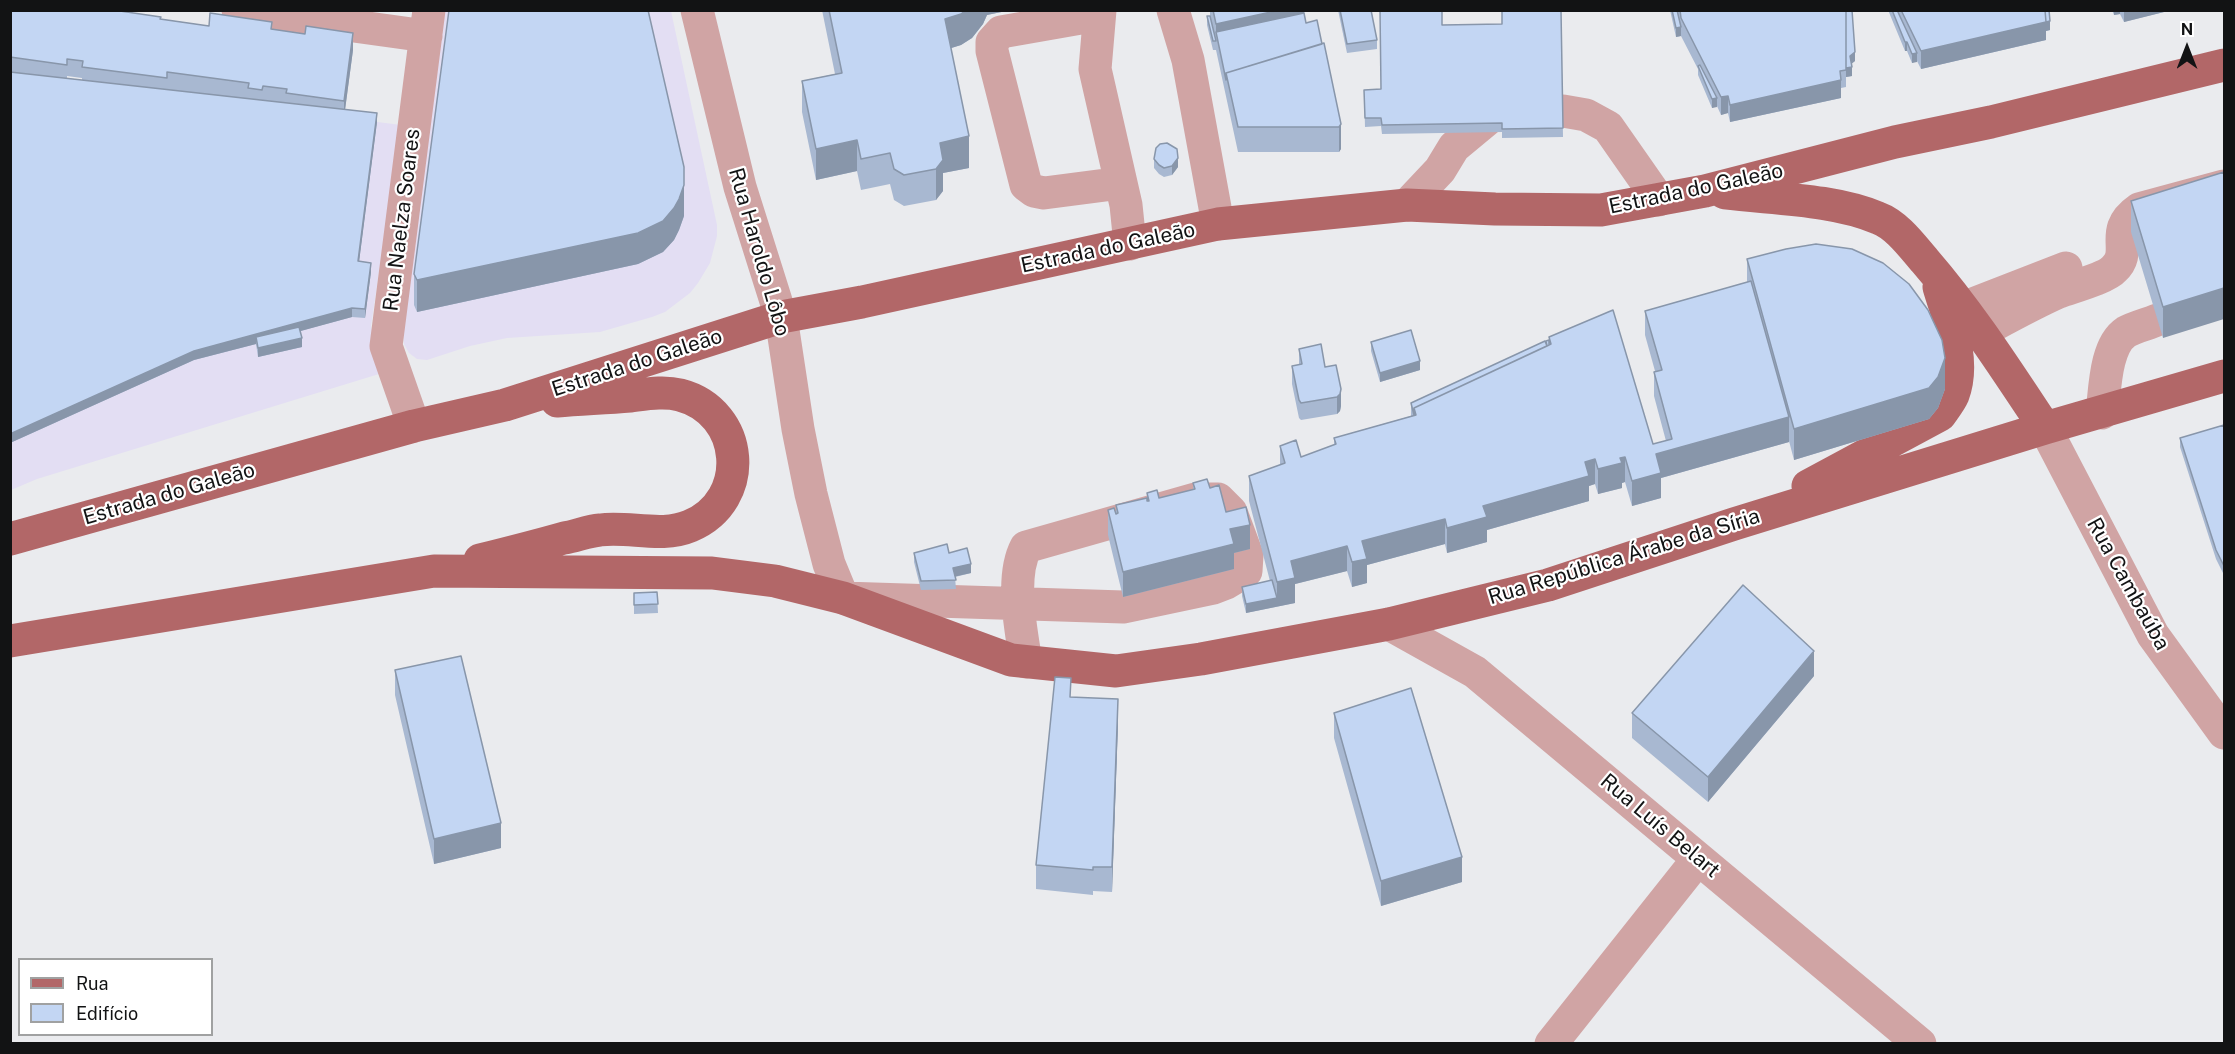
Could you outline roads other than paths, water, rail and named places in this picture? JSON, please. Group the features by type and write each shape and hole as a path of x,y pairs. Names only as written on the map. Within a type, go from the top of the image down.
{"main road":[{"name":"Estrada do Galeão","path":"10,539 414,426 505,405 781,317 1218,224 1407,205 1601,210 1659,200 1705,191 1895,142 1991,122 2224,65"},
{"path":"1705,191 1814,203 1850,209 1880,218 1908,241 1936,273 1972,320 2045,428"},
{"path":"1734,524 1940,415 1952,396 1958,372 1955,344 1936,273"},
{"name":"Rua República Árabe da Síria","path":"843,598 1011,660 1116,671 1201,659 1389,624 1548,585 1734,524 2045,428 2224,376"},
{"path":"10,641 434,571 600,530 675,531 691,526 706,517 718,506 727,492 734,459 731,441 723,425 711,411 696,401 679,395 662,393 505,405"},
{"path":"434,571 712,573 775,581 843,598"}],"street":[{"path":"238,10 428,23"},
{"name":"Rua Haroldo Lôbo","path":"697,10 740,187 781,317 798,429 811,494 829,564 843,598"},
{"path":"1173,10 1188,60 1218,224"},
{"path":"1121,183 1044,193 1034,191 1026,185 992,51 992,42 1001,32 1099,13 1095,69 1121,183 1126,205 1130,244"},
{"name":"Rua Naelza Soares","path":"414,426 386,346 428,23"},
{"path":"1563,111 1586,115 1608,127 1659,200"},
{"path":"1407,205 1440,170 1454,147 1495,113"},
{"path":"1972,320 2042,300 2114,269 2123,254 2122,227 2129,216 2139,209 2224,186"},
{"path":"2102,412 2109,361 2114,346 2125,333 2157,320"},
{"name":"Rua Cambaúba","path":"2045,428 2152,635 2224,733"},
{"path":"843,598 1017,604 1123,607 1202,590 1226,583 1246,571 1247,555 1231,512 1218,499 1196,499 1026,548 1021,557 1017,604 1026,662"},
{"name":"Rua Luís Belart","path":"1389,624 1475,672 1920,1044"},
{"path":"1551,1044 1698,859"}]}
